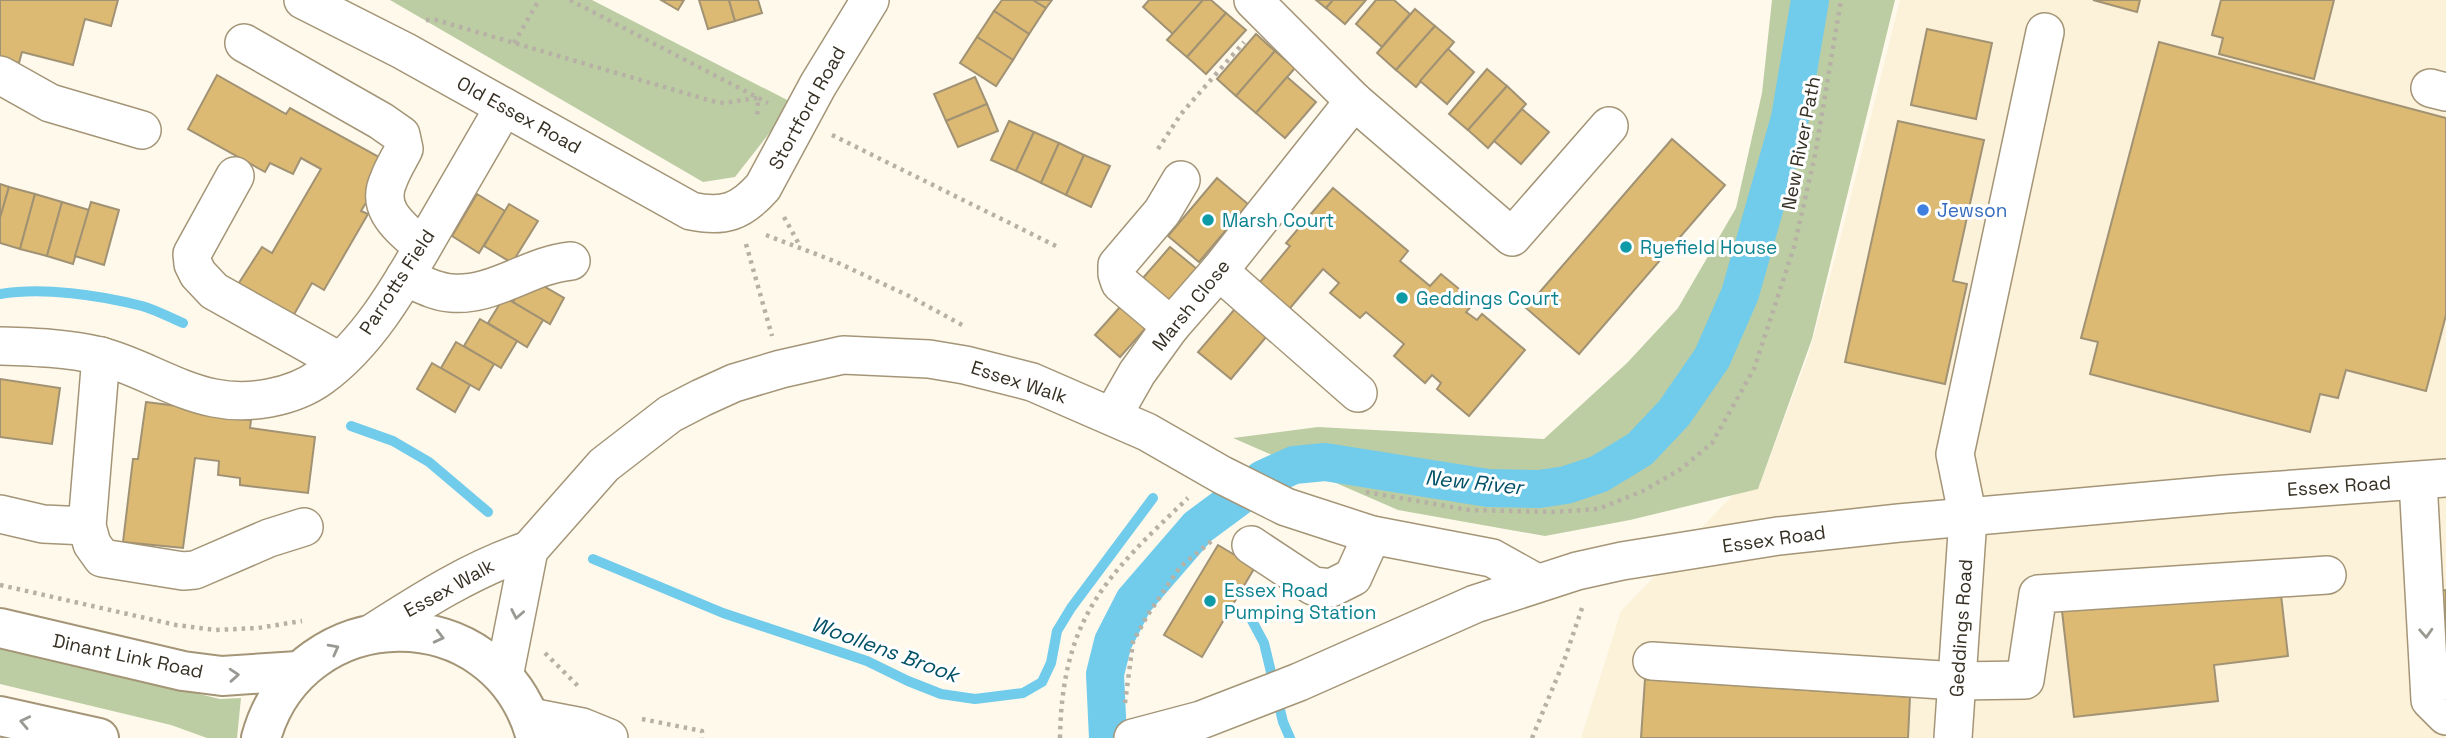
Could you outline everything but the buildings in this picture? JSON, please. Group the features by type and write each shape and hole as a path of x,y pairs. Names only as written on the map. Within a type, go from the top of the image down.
{"main road":[{"name":"Dinant Link Road","path":"0,628 183,671 222,676 299,671"},
{"path":"261,738 267,716 299,671 334,647 372,633 414,631 450,640 482,657 504,677 533,728"},
{"path":"0,716 99,738"}],"street":[{"name":"Old Essex Road","path":"303,0 404,51 691,211 708,215 723,214 740,219"},
{"name":"Stortford Road","path":"740,219 763,187 818,85 870,0"},
{"path":"1260,7 1354,101 1512,237 1609,126"},
{"name":"Geddings Road","path":"1953,738 1968,518 1955,454 2045,32"},
{"path":"244,43 401,135 404,149 387,181 384,195 386,209 413,262 449,293 465,293 502,284 537,268 571,261"},
{"path":"0,75 50,103 142,130"},
{"name":"Marsh Close","path":"1113,415 1137,373 1171,326 1219,271 1354,101"},
{"name":"Parrotts Field","path":"0,346 69,350 101,356 214,398 237,401 270,398 303,387 321,377 339,361 379,316 504,107"},
{"path":"1166,169 1163,212 1117,265 1117,274 1120,283 1171,326"},
{"path":"235,176 192,254 198,274 214,291 339,361"},
{"path":"1219,271 1358,393"},
{"name":"Essex Walk","path":"372,633 439,590 499,560 529,550 604,465 670,414 734,383 843,355 929,359 1032,382 1113,415 1277,502 1372,535 1492,558 1537,583"},
{"path":"101,356 87,526 92,544 102,558 183,571 195,570 269,538 304,527"},
{"path":"2432,480 2434,564 2430,700 2446,716"},
{"name":"Essex Road","path":"1129,723 1201,720 1298,682 1475,604 1537,583 1622,561 1778,536 2226,494 2432,480"},
{"path":"0,514 43,524 87,526"},
{"path":"1238,538 1313,586 1331,589 1353,577 1372,535"},
{"name":"Essex Walk","path":"504,677 529,550"},
{"path":"1652,661 1957,681 2025,680 2038,594 2327,575"},
{"path":"533,728 622,728"}],"path":[{"path":"514,43 539,0"},
{"name":"New River Path","path":"1332,523 1352,489 1469,510 1553,512 1598,509 1643,491 1681,469 1712,443 1754,369 1794,247 1815,155 1841,0"},
{"path":"1166,169 1181,114 1260,7"},
{"path":"404,51 419,26 426,20 436,20 712,101 724,103 758,98"},
{"path":"740,219 908,296 970,329"},
{"path":"740,219 774,343"},
{"path":"1060,738 1066,671 1093,602 1124,560 1219,472"},
{"path":"1129,723 1133,642 1147,616 1180,567 1238,538"},
{"path":"0,585 176,625 215,630 258,628 308,620"},
{"path":"1532,738 1564,661 1586,598"},
{"path":"542,645 545,653 582,690"},
{"path":"622,728 659,724 702,731 702,738"}],"shaded area":[{"path":"1900,0 2446,0 2446,738 1581,738 1621,611 1735,493 1758,489 1809,353"}],"green space":[{"path":"390,0 592,0 793,103 735,177 703,182"},
{"path":"1772,0 1895,0 1812,339 1758,489 1630,520 1545,536 1398,510 1233,438 1318,427 1544,439 1627,363 1678,308 1736,208 1762,93"},
{"path":"0,646 220,699 241,698 237,738 207,738 171,725 0,684"}],"waterway":[{"name":"New River","path":"1108,738 1105,674 1113,642 1134,601 1198,527 1263,479 1294,465 1325,462 1488,488 1539,489 1566,485 1599,474 1640,449 1674,413 1712,358 1740,294 1790,118 1810,0"},
{"name":"Woollens Brook","path":"0,294 34,291 108,298 142,306 183,323"},
{"name":"Woollens Brook","path":"351,426 393,441 429,462 488,512"},
{"name":"Woollens Brook","path":"593,559 723,613 867,661 941,694 975,699 1023,693 1042,682 1051,663 1057,631 1071,608 1153,498"},
{"name":"Woollens Brook","path":"1249,615 1264,643 1283,722 1290,738"}],"place":[{"name":"Jewson","path":"1923,210"},
{"name":"Marsh Court","path":"1208,220"},
{"name":"Ryefield House","path":"1626,247"},
{"name":"Geddings Court","path":"1402,298"},
{"name":"Essex Road Pumping Station","path":"1210,601"}]}
